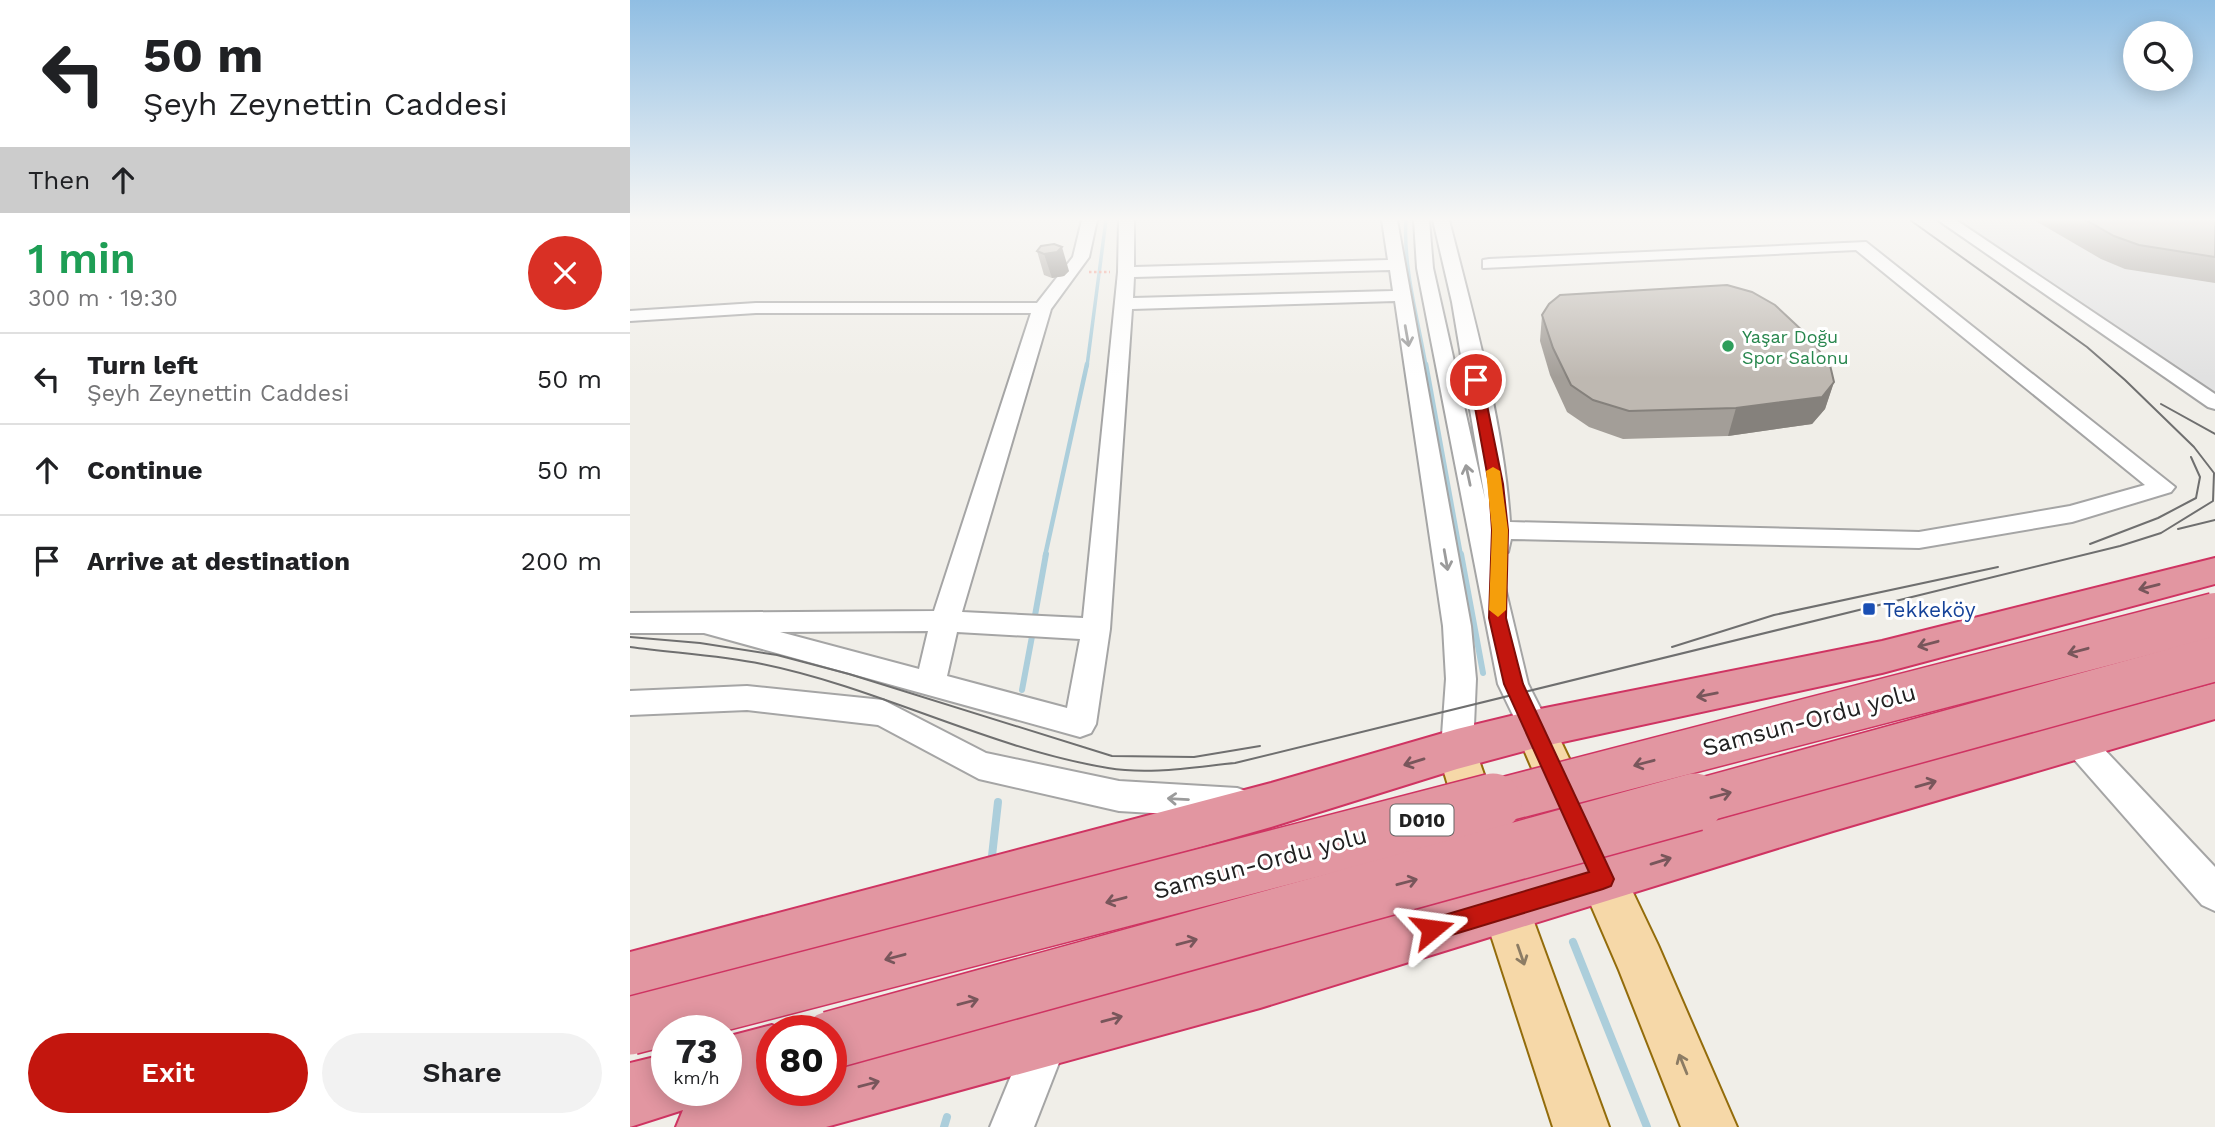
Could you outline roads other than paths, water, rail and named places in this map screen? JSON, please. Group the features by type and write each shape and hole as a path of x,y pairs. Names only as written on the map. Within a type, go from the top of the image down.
{"highway":[{"path":"630,981 1287,800 1457,749 1535,729 1787,678 2215,571"},
{"name":"Samsun-Ordu yolu","path":"630,1026 2215,615"},
{"path":"847,1036 2215,659"},
{"path":"1787,678 1773,694 1770,716 1772,728 1785,753 1823,784 1871,800"},
{"path":"708,1127 822,1112 1048,1036 1310,964 1833,809 2215,701"},
{"path":"1287,800 1332,812 1352,840 1360,874 1354,907 1347,923 1325,952 1310,964"},
{"path":"630,1095 651,1089"}],"main road":[{"path":"1535,729 1603,879 1709,1127"},
{"path":"1457,749 1505,908 1581,1127"}],"street":[{"path":"930,683 945,621 1042,308 1073,273"},
{"path":"706,623 1080,724 1096,629 1126,273"},
{"path":"1397,273 1457,626 1461,679 1457,749"},
{"path":"1426,273 1497,618 1513,684 1535,729"},
{"path":"1454,273 1496,484 1500,530 1497,618"},
{"path":"1500,530 1919,540 2072,514 2163,487 1896,273"},
{"path":"2024,273 2215,403"},
{"path":"2036,273 2178,371 2215,393"},
{"path":"1123,304 1401,296"},
{"path":"630,316 757,308 1042,308"},
{"path":"630,623 945,621 1096,629"},
{"path":"630,703 747,698 883,713 979,765 1119,796 1287,800"},
{"path":"2076,740 2215,893"},
{"path":"1088,855 1112,839 1125,821 1119,796"},
{"path":"1012,1127 1048,1036"}],"waterway":[{"path":"1087,366 1099,273"},
{"path":"1409,273 1426,366"},
{"path":"1045,556 1087,364"},
{"path":"1426,364 1461,556"},
{"path":"1034,621 1046,554"},
{"path":"1461,554 1483,673"},
{"path":"1022,690 1033,631"},
{"path":"992,856 998,802"},
{"path":"1573,942 1647,1127"},
{"path":"944,1127 947,1117"}],"tram line":[{"path":"630,647 746,661 806,675 977,733 1064,759 1124,770 1188,768 1235,763 2120,546 2161,533 2213,501 2214,473 2194,447 2087,347 1983,273"},
{"path":"2161,404 2215,434"},
{"path":"2090,544 2158,518 2196,498 2200,477 2191,457"},
{"path":"2178,529 2215,520"},
{"path":"1672,647 1774,615 1998,567"},
{"path":"630,637 700,643 777,655 849,674 1112,756 1194,757 1260,746"}],"place":[{"name":"Yaşar Doğu Spor Salonu","path":"1728,346"},
{"name":"Tekkeköy","path":"1869,609"}]}
